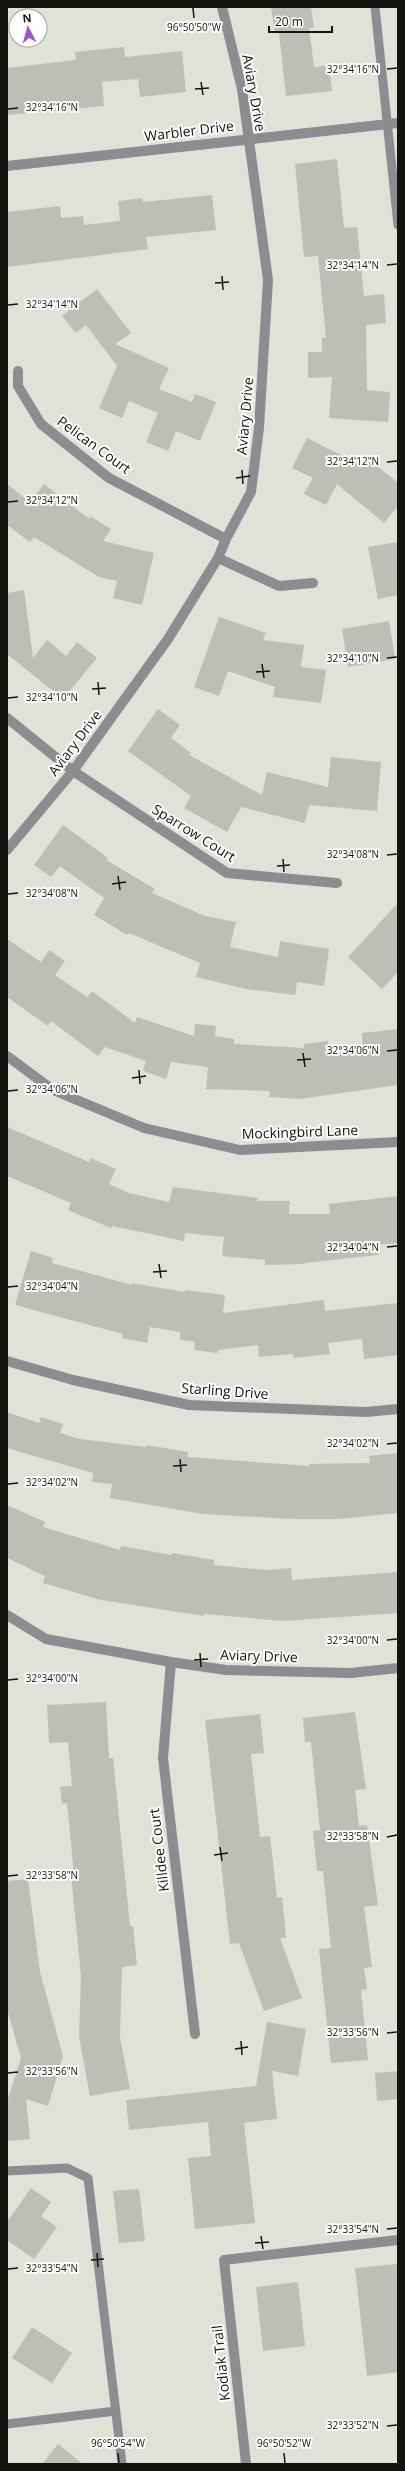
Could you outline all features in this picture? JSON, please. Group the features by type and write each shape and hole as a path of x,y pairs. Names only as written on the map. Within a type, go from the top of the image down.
{"street":[{"name":"Aviary Drive","path":"7,850 72,771 168,639 218,558 226,538 251,492 259,428 268,280 242,89 222,7"},
{"name":"Warbler Drive","path":"7,166 248,138 398,123"},
{"name":"Pelican Court","path":"18,371 18,386 41,424 109,478 226,538"},
{"path":"218,558 279,586 313,584"},
{"name":"Sparrow Court","path":"7,718 72,771 228,873 337,884"},
{"name":"Mockingbird Lane","path":"7,1056 53,1090 144,1128 240,1150 398,1142"},
{"name":"Starling Drive","path":"7,1361 73,1380 189,1405 366,1412 398,1409"},
{"name":"Aviary Drive","path":"7,1615 46,1639 171,1662 226,1670 351,1673 398,1668"},
{"name":"Killdee Court","path":"171,1662 163,1758 194,2034"},
{"name":"Kodiak Trail","path":"246,2464 224,2260 398,2240"}],"lane":[{"path":"374,7 398,224"},
{"path":"7,2171 67,2168 88,2178 122,2464"},
{"path":"7,2424 116,2411"}],"building":[{"path":"271,7 311,7 314,28 309,28 314,67 329,65 332,91 286,96 279,33 275,33"},
{"path":"124,47 125,57 182,51 186,92 140,97 138,79 102,82 104,106 7,115 7,68 76,60 75,52"},
{"path":"337,159 344,228 357,227 364,296 384,294 386,323 366,325 367,390 390,392 388,422 329,418 332,377 308,378 308,352 322,352 322,338 326,338 318,256 304,257 295,164"},
{"path":"212,195 216,230 146,237 148,249 7,267 7,212 60,206 61,218 83,216 84,225 120,221 118,201 142,198 143,202"},
{"path":"97,289 131,333 115,344 169,368 159,389 192,402 195,394 216,402 200,441 176,431 168,451 146,442 158,413 129,401 122,418 99,408 117,366 86,325 76,333 62,316"},
{"path":"307,438 365,467 370,460 398,483 398,506 384,523 337,484 326,505 304,494 313,478 292,468"},
{"path":"7,484 30,502 44,484 89,519 90,516 111,529 103,541 154,553 142,605 113,598 117,581 99,577 34,537 30,542 7,525"},
{"path":"398,542 398,595 378,599 368,547"},
{"path":"24,590 33,658 47,640 66,656 77,642 97,658 63,699 7,654 7,593"},
{"path":"219,617 266,633 263,640 304,645 301,667 326,670 321,703 273,697 275,687 228,671 219,696 194,687"},
{"path":"389,621 395,659 348,667 342,629"},
{"path":"158,709 180,725 171,738 191,753 189,755 262,795 267,772 328,787 331,757 381,762 377,811 309,805 305,823 241,807 227,832 184,808 191,796 128,751"},
{"path":"63,825 108,858 106,860 155,889 152,893 205,916 236,922 230,947 278,957 280,941 329,949 324,986 297,982 295,995 246,989 196,977 200,963 129,933 127,935 94,915 104,898 60,866 51,877 34,865"},
{"path":"398,903 398,972 382,989 348,957"},
{"path":"7,939 41,962 49,950 65,961 55,975 87,997 92,991 135,1023 137,1017 194,1036 195,1024 216,1026 215,1036 234,1039 234,1044 304,1048 304,1044 328,1041 330,1054 363,1050 362,1033 398,1029 398,1085 299,1099 269,1097 270,1091 206,1089 208,1067 171,1062 166,1079 143,1071 146,1061 105,1047 98,1056 51,1021 48,1026 7,997"},
{"path":"7,1127 89,1162 90,1158 116,1169 109,1184 129,1193 169,1202 173,1187 258,1198 257,1201 290,1201 289,1214 330,1214 329,1204 398,1196 398,1243 377,1245 378,1255 305,1264 265,1265 265,1260 222,1256 224,1237 185,1233 184,1241 112,1226 111,1228 68,1210 71,1203 7,1176"},
{"path":"31,1251 53,1258 52,1263 132,1285 132,1283 185,1292 185,1290 225,1295 223,1313 324,1300 325,1311 398,1303 398,1355 364,1359 362,1339 328,1343 330,1354 293,1358 293,1354 259,1357 258,1345 218,1350 218,1353 194,1350 195,1342 180,1340 180,1332 150,1327 147,1343 122,1338 123,1334 15,1305"},
{"path":"7,1412 39,1423 41,1417 63,1424 60,1433 80,1439 146,1447 147,1445 188,1452 187,1457 309,1466 309,1464 370,1463 369,1456 398,1453 398,1513 339,1519 293,1519 203,1514 110,1498 112,1484 92,1482 93,1473 7,1448"},
{"path":"7,1505 45,1522 43,1527 120,1550 121,1546 172,1555 172,1553 214,1560 214,1565 268,1570 291,1568 292,1580 398,1572 398,1613 283,1621 204,1614 204,1616 101,1600 43,1583 45,1576 7,1558"},
{"path":"106,1702 109,1758 113,1758 130,1926 133,1926 137,1965 122,1967 120,2037 130,2089 90,2096 79,2037 81,1976 71,1875 74,1874 67,1803 62,1804 60,1787 72,1786 68,1742 49,1743 47,1705"},
{"path":"355,1712 366,1789 355,1790 359,1826 367,1825 378,1905 364,1907 372,1967 364,1968 367,1989 361,1990 368,2060 331,2063 319,1949 331,1948 323,1871 317,1871 313,1831 320,1830 311,1742 305,1742 303,1718"},
{"path":"260,1714 264,1753 251,1754 260,1837 270,1836 277,1898 282,1897 286,1938 280,1938 302,1998 264,2011 239,1943 230,1944 205,1720"},
{"path":"28,1879 40,1972 63,2056 48,2106 26,2099 30,2139 7,2141 7,2102 21,2058 7,2009 7,1881"},
{"path":"267,2022 306,2029 298,2076 272,2071 277,2119 244,2123 255,2223 195,2229 188,2158 211,2156 208,2122 129,2130 126,2100 256,2086"},
{"path":"398,2071 398,2099 377,2101 375,2073"},
{"path":"31,2188 51,2202 41,2216 57,2227 34,2259 7,2240 7,2222"},
{"path":"139,2189 145,2241 119,2243 113,2191"},
{"path":"398,2264 398,2372 367,2376 355,2268"},
{"path":"298,2282 305,2346 263,2351 256,2287"},
{"path":"32,2327 72,2353 52,2383 12,2358"},
{"path":"58,2444 83,2464 42,2464"}]}
